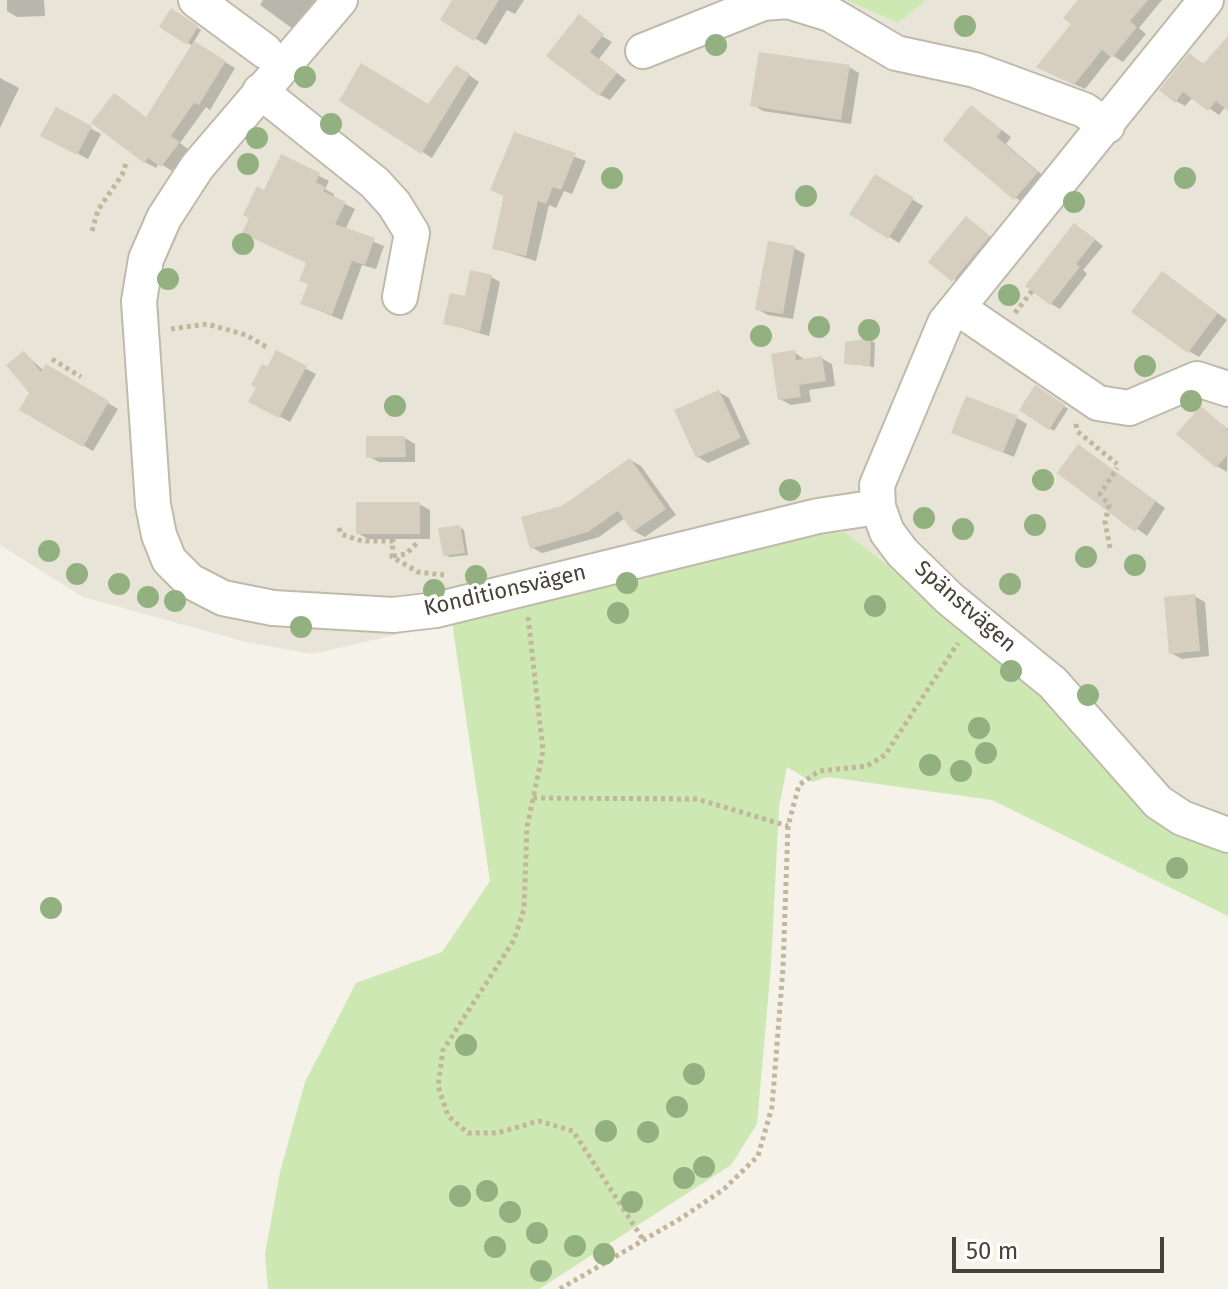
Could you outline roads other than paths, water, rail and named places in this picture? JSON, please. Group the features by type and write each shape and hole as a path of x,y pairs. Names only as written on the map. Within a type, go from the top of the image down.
{"street":[{"path":"196,0 265,51"},
{"name":"Konditionsvägen","path":"340,0 197,167 164,218 146,259 139,301 140,330 159,535 169,560 190,581 223,598 273,608 356,614 436,610 818,516 878,507"},
{"path":"878,507 877,485 939,334 1023,224 1107,126 1206,0"},
{"path":"643,51 763,3 788,1 830,14 896,53 975,70 1084,110 1107,126"},
{"path":"260,91 375,183 394,204 412,233 400,297"},
{"path":"958,308 1098,403 1129,408 1197,379 1228,389"},
{"name":"Spänstvägen","path":"878,507 887,532 902,552 974,619 1053,683 1158,802 1182,818 1228,835"}]}
